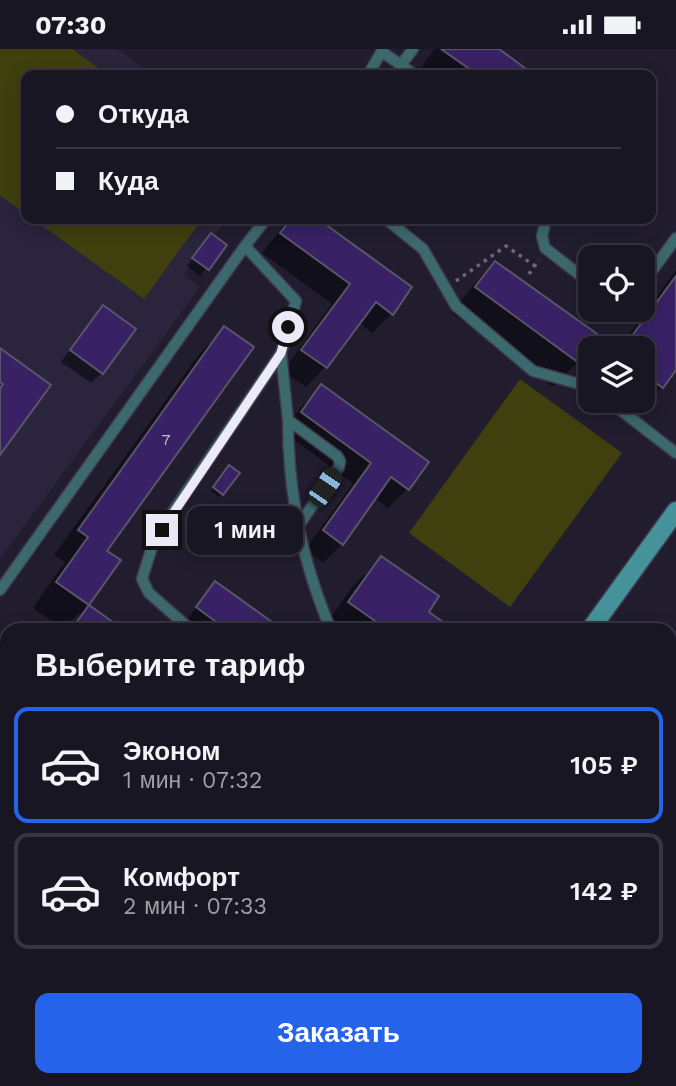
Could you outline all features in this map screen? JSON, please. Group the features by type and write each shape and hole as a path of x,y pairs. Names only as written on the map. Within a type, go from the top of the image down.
{"street":[{"path":"595,623 676,511"}],"lane":[{"path":"401,65 413,49"},
{"path":"371,70 383,50 408,70"},
{"path":"0,590 261,224"},
{"path":"392,224 423,249 456,306 536,372 578,384"},
{"path":"545,224 542,236 545,248 578,274"},
{"path":"655,267 676,238"},
{"path":"183,623 144,587 143,571 152,547 172,513 281,353 296,301 245,246"},
{"path":"281,353 288,420 288,459 297,528 328,623"},
{"path":"624,413 676,453"},
{"path":"288,420 340,461 339,467 297,528"}],"path":[{"path":"446,288 506,246 535,266"}],"shaded area":[{"path":"0,49 117,49 146,70 21,70 21,224 223,224 215,235 227,245 209,270 195,261 184,275 200,287 0,559"},
{"path":"0,49 72,49 101,70 21,70 21,210 0,195"},
{"path":"40,224 198,224 144,299"},
{"path":"520,379 622,453 510,607 409,533"}],"building":[{"path":"441,49 499,49 528,70 471,70"},
{"path":"287,224 325,224 412,287 393,315 376,302 327,368 301,350 350,284 280,233"},
{"path":"211,233 227,245 209,270 192,258"},
{"path":"495,261 600,336 578,336 578,362 475,287"},
{"path":"676,276 676,370 663,388 655,382 655,336 632,336 642,322 655,322 655,305"},
{"path":"103,305 136,329 103,374 70,350"},
{"path":"224,326 254,347 107,551 121,560 89,605 56,582 88,537 78,530"},
{"path":"0,348 51,385 0,455 0,389 3,384 0,382"},
{"path":"321,384 429,462 409,490 391,477 343,545 323,530 371,463 301,412"},
{"path":"229,465 240,473 223,495 213,487"},
{"path":"381,556 439,596 429,612 444,623 378,623 348,602"},
{"path":"215,581 272,622 218,623 196,607"},
{"path":"89,605 114,623 76,623"}],"route":[{"path":"162,530 281,353 288,327"}]}
